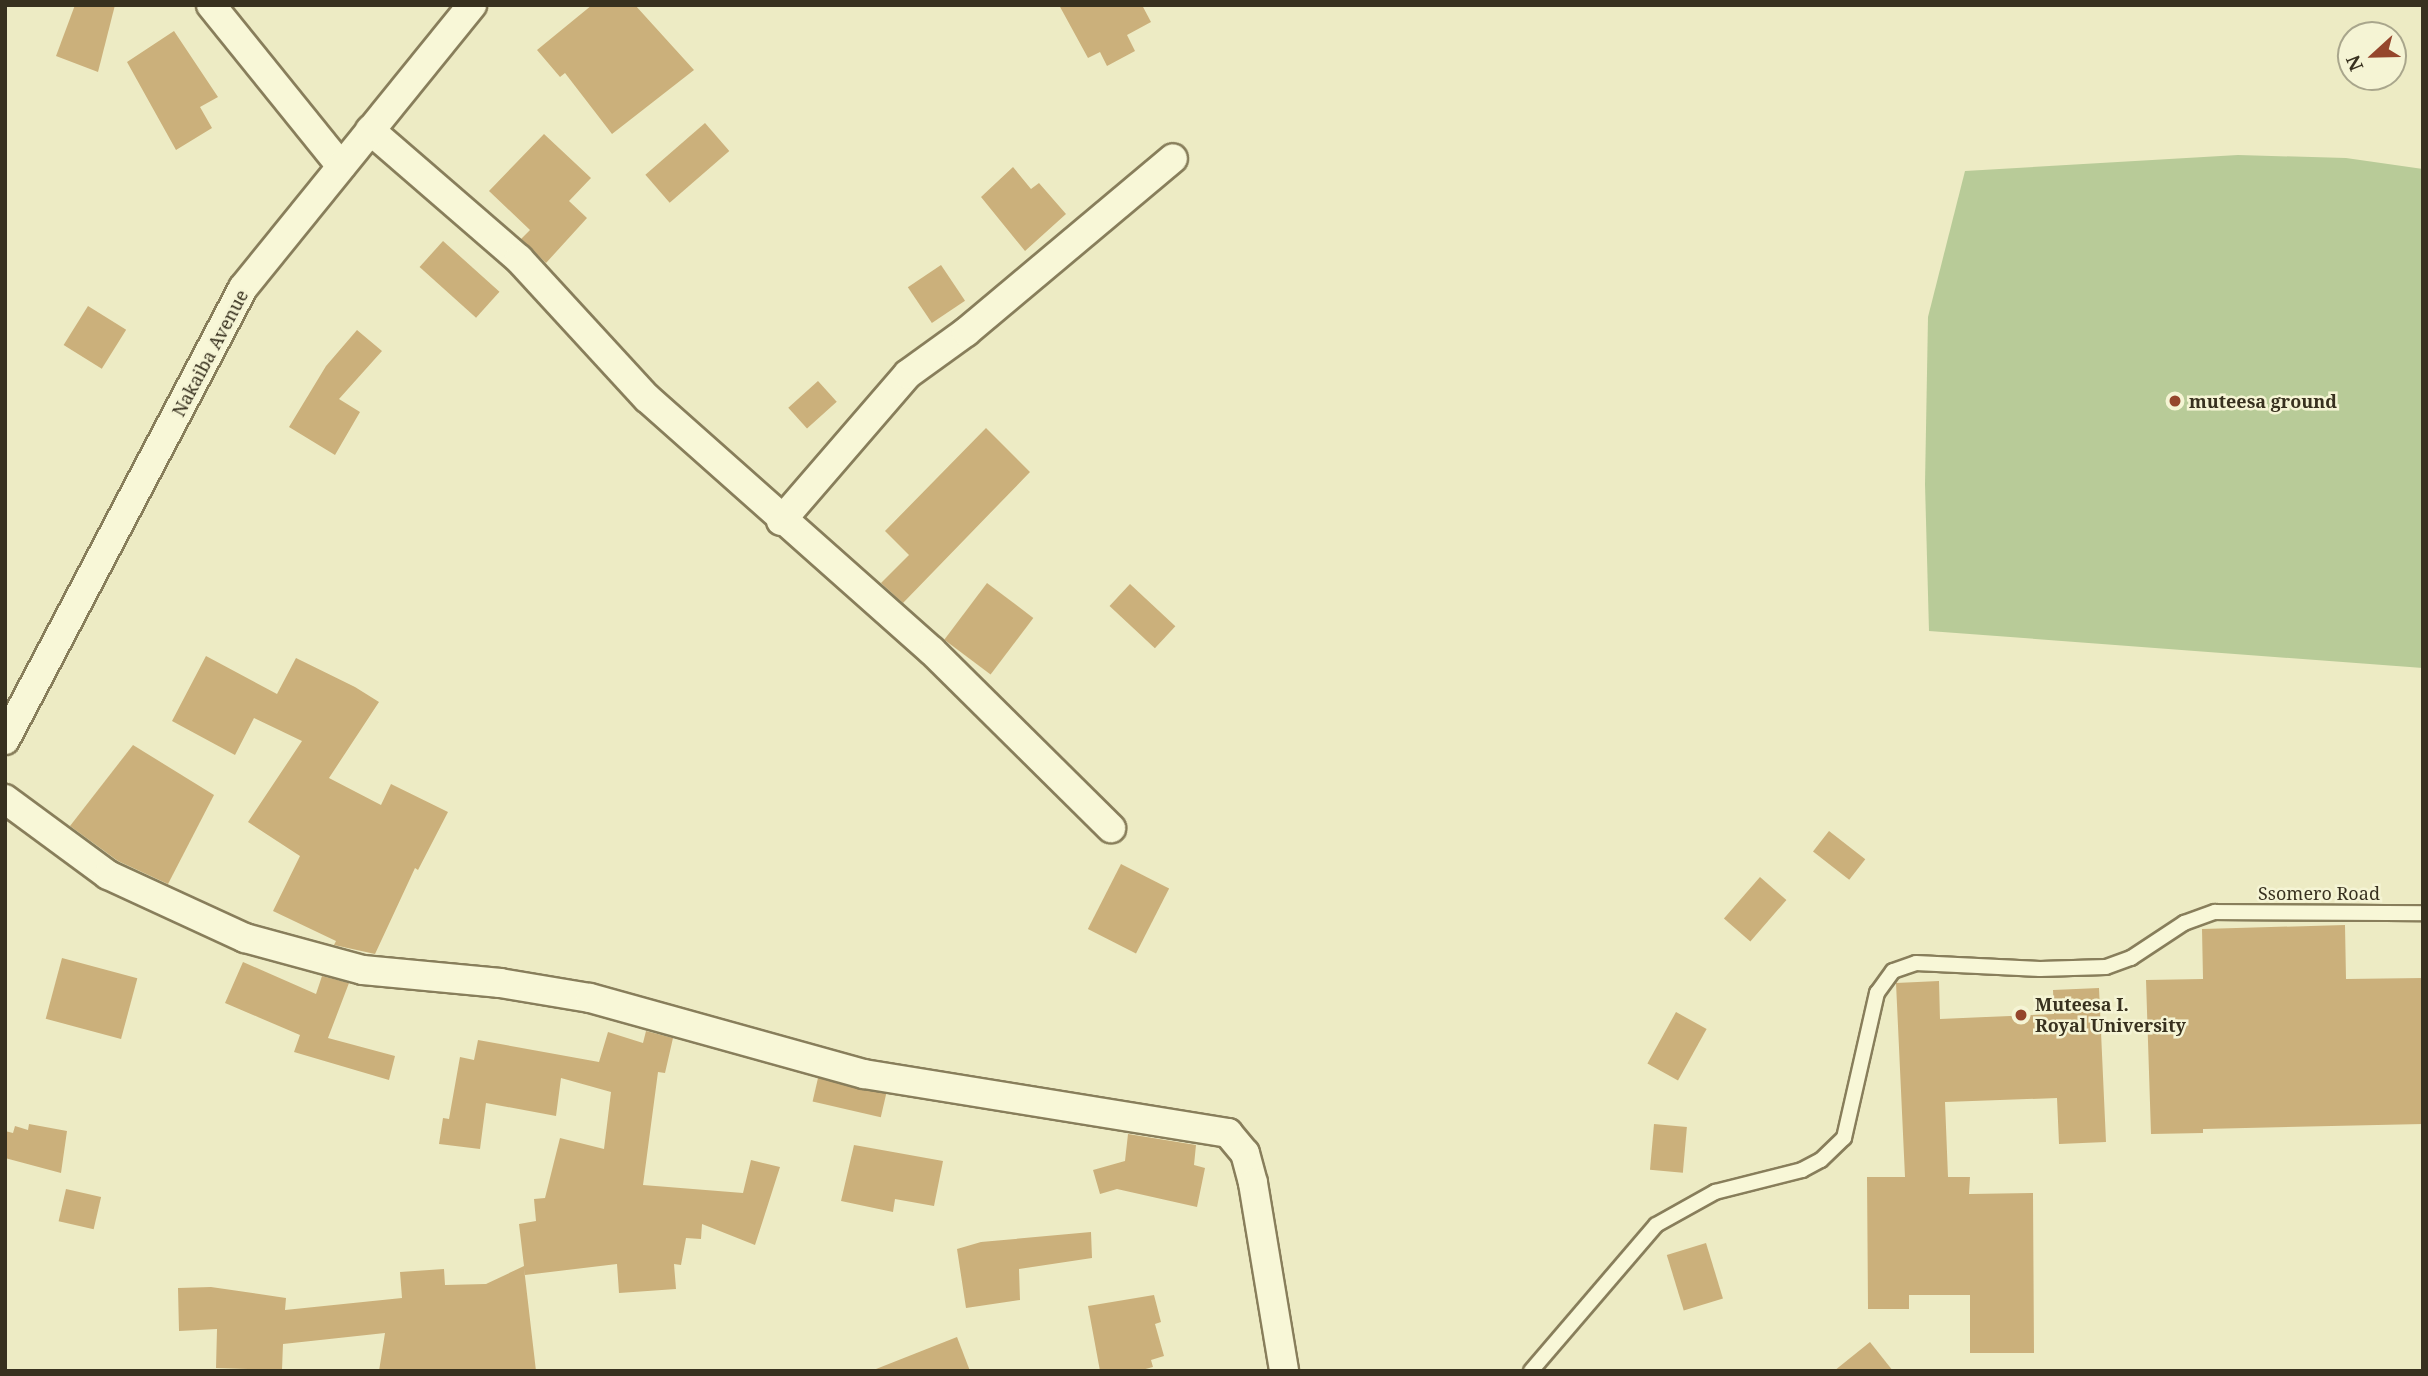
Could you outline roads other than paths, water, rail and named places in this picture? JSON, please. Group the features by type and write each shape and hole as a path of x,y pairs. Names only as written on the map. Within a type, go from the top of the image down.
{"street":[{"path":"211,5 341,166"},
{"name":"Nakaiba Avenue","path":"5,740 243,288 472,5"},
{"path":"370,130 519,259 647,398 781,520 932,651 1111,828"},
{"path":"781,520 908,374 966,332 1173,158"},
{"path":"5,799 108,875 244,939 363,970 499,983 590,998 864,1074 1228,1133 1245,1153 1253,1183 1284,1371"}],"lane":[{"name":"Ssomero Road","path":"1531,1371 1656,1225 1715,1192 1802,1170 1821,1160 1844,1138 1877,993 1893,971 1916,963 2040,970 2106,967 2131,958 2184,923 2215,912 2423,913"}],"place":[{"name":"muteesa ground","path":"2175,401"},
{"name":"Muteesa I. Royal University","path":"2021,1015"}]}
